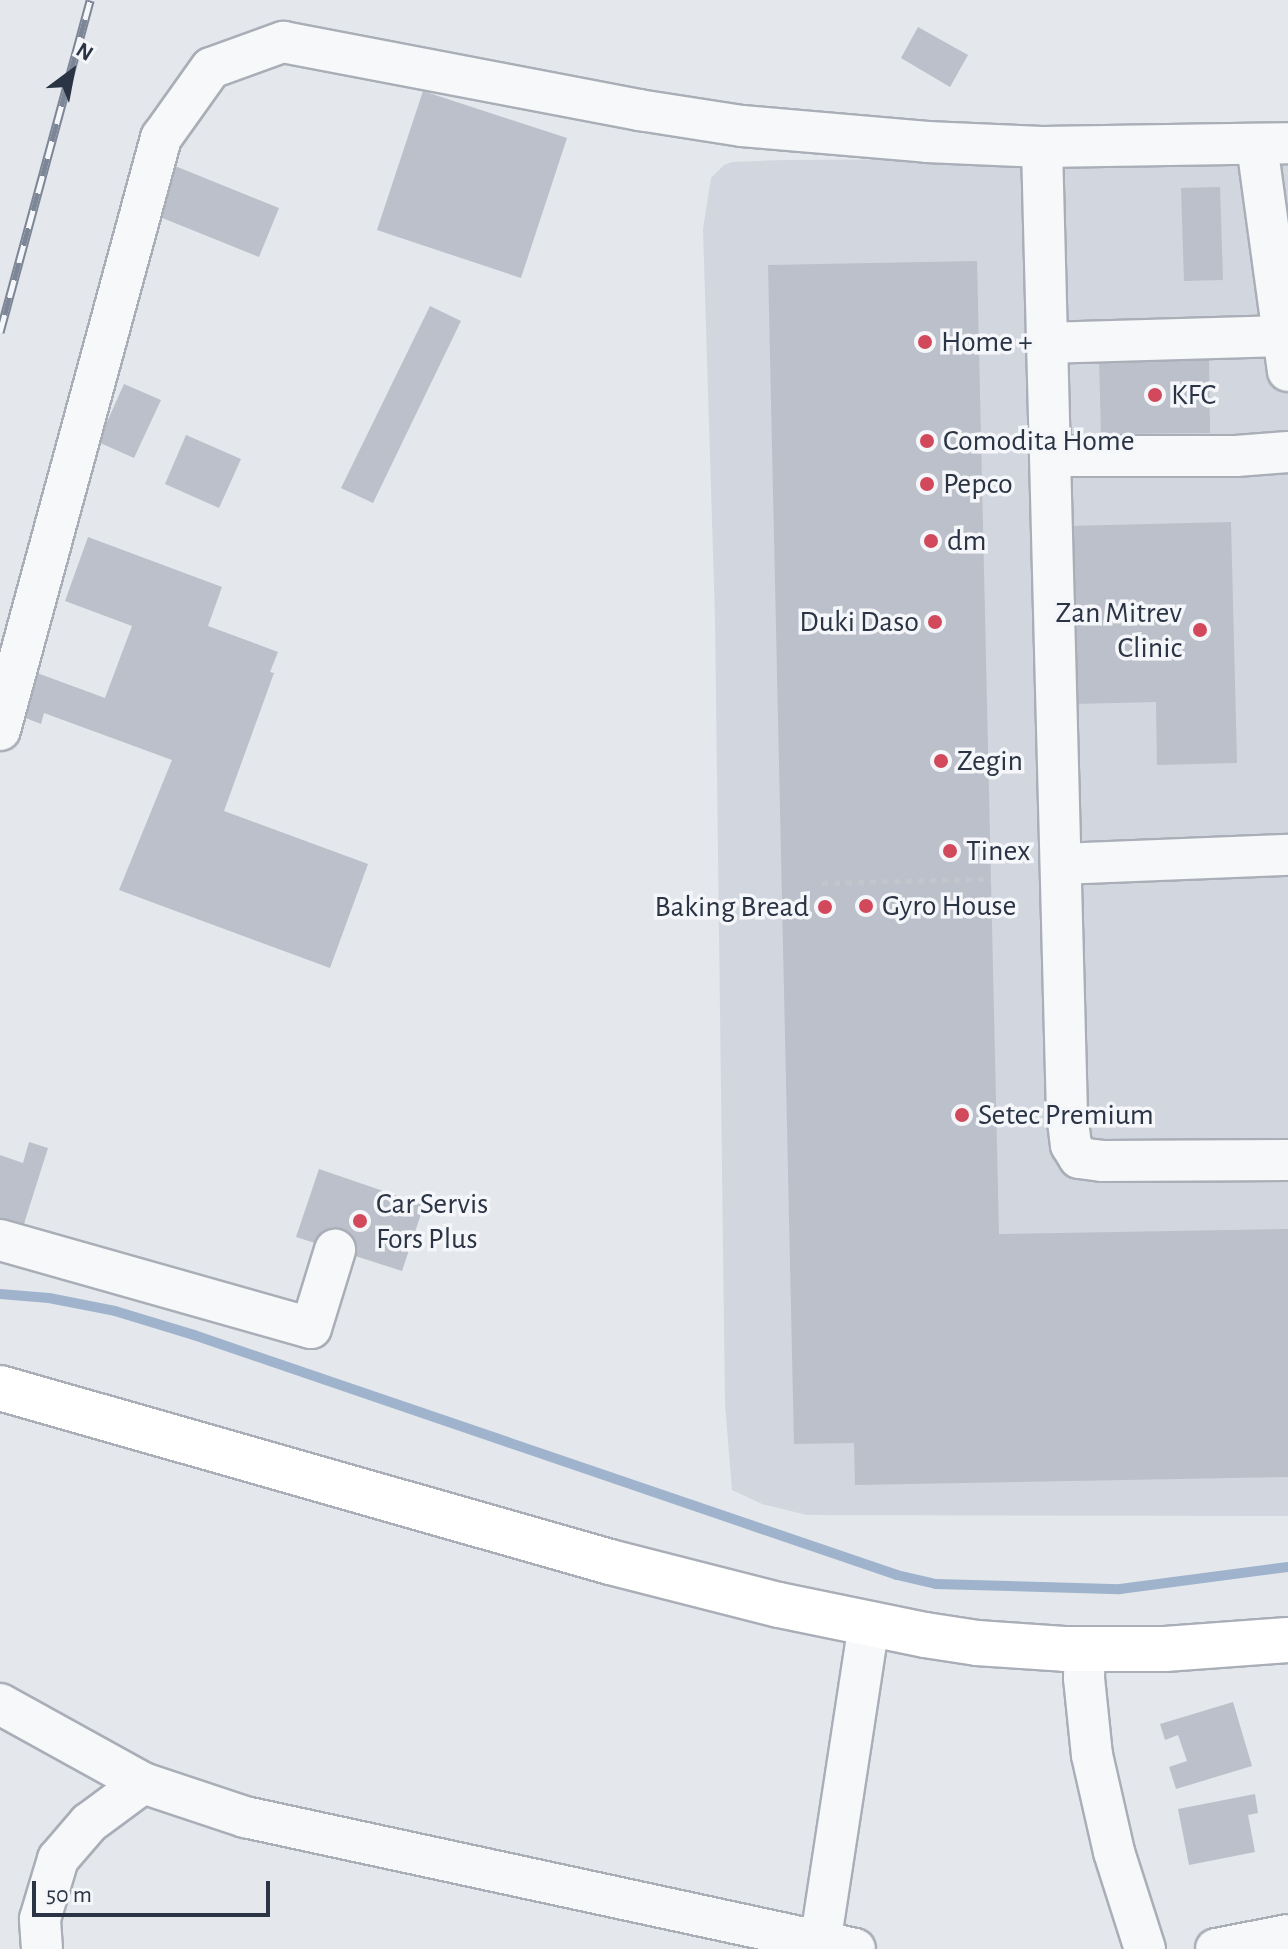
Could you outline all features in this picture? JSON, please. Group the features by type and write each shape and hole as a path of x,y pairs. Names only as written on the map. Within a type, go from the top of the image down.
{"main road":[{"path":"0,1388 450,1518 764,1601 869,1624 977,1643 1085,1649 1165,1649 1288,1640"}],"street":[{"path":"0,730 161,138 211,68 283,42 623,107 742,126 927,142 1042,147 1272,144 1284,353 1047,343"},
{"path":"1042,147 1067,1113 1074,1153 1079,1158 1102,1161 1288,1160"},
{"path":"1050,456 1236,456 1288,452"},
{"path":"1061,864 1288,855"},
{"path":"0,1240 311,1328 335,1250"},
{"path":"0,1704 143,1783 245,1817 838,1946 869,1624"},
{"path":"1085,1649 1084,1678 1092,1755 1114,1852 1145,1949"},
{"path":"41,1934 58,1859 89,1823 143,1783"},
{"path":"1216,1949 1288,1935"}],"path":[{"path":"822,883 991,879"}],"shaded area":[{"path":"1288,158 1288,1516 807,1515 762,1504 732,1490 725,1404 715,618 703,229 711,178 724,165 732,162 784,160"}],"building":[{"path":"918,27 968,55 950,87 901,58"},
{"path":"423,91 567,138 521,278 377,230"},
{"path":"170,164 279,208 259,257 150,213"},
{"path":"1220,187 1223,280 1184,281 1181,188"},
{"path":"977,261 999,1234 1288,1229 1288,1477 855,1485 854,1443 794,1444 768,265"},
{"path":"430,306 461,321 373,503 341,488"},
{"name":"KFC","path":"1209,355 1210,433 1101,434 1099,357"},
{"path":"124,384 161,400 134,458 98,442"},
{"path":"186,435 241,459 219,508 165,484"},
{"path":"1231,522 1237,763 1157,765 1156,702 1074,704 1069,526"},
{"path":"88,537 222,587 208,626 278,652 270,672 274,673 224,811 368,864 330,968 119,890 172,760 44,713 41,724 13,713 29,670 105,698 132,626 65,601"},
{"path":"29,1142 48,1148 23,1227 0,1220 0,1155 23,1163"},
{"name":"Car Servis Fors Plus","path":"319,1169 424,1205 402,1271 296,1237"},
{"path":"1233,1702 1252,1766 1176,1789 1169,1767 1187,1761 1178,1735 1165,1740 1160,1724"},
{"path":"1255,1794 1258,1813 1248,1815 1255,1852 1189,1865 1178,1809"}],"waterway":[{"path":"0,1294 49,1298 115,1311 194,1335 897,1575 936,1584 1120,1589 1288,1567"}],"railway":[{"path":"0,332 90,0"}],"place":[{"name":"Home +","path":"925,342"},
{"name":"KFC","path":"1155,395"},
{"name":"Comodita Home","path":"927,441"},
{"name":"Pepco","path":"927,484"},
{"name":"dm","path":"931,541"},
{"name":"Duki Daso","path":"935,622"},
{"name":"Zan Mitrev Clinic","path":"1200,630"},
{"name":"Zegin","path":"941,761"},
{"name":"Tinex","path":"950,851"},
{"name":"Gyro House","path":"866,906"},
{"name":"Baking Bread","path":"825,907"},
{"name":"Setec Premium","path":"962,1115"},
{"name":"Car Servis Fors Plus","path":"360,1221"}]}
